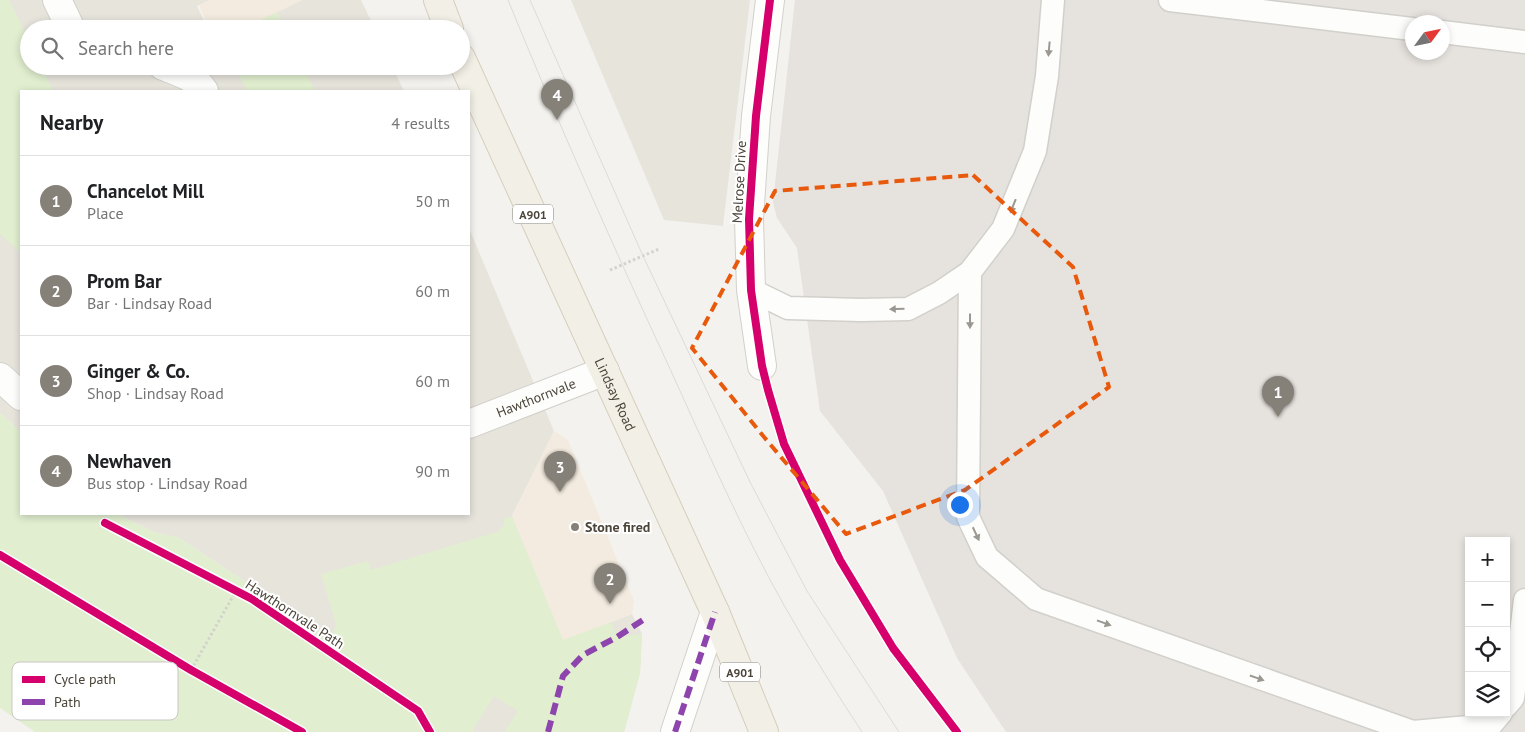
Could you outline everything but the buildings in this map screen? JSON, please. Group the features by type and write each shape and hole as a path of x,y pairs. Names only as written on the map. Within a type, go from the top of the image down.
{"main road":[{"path":"438,0 446,20"},
{"name":"Lindsay Road","path":"469,75 715,612 764,732"}],"street":[{"path":"57,0 67,20"},
{"name":"Melrose Drive","path":"762,366 751,290 749,204 756,116 770,0"},
{"path":"186,75 196,80 203,90"},
{"name":"Hawthornvale","path":"470,424 605,371"},
{"path":"0,378 20,395"},
{"path":"675,732 715,612"}],"lane":[{"path":"751,290 788,308 908,309 970,272 1003,229 1035,151 1047,76 1053,0"},
{"path":"1170,0 1405,28"},
{"path":"1450,33 1525,42"},
{"path":"970,272 968,517 987,557 1036,599 1413,732 1491,725 1498,717"},
{"path":"1510,701 1513,698 1525,600"}],"path":[{"path":"610,270 659,250"},
{"path":"191,670 240,593"},
{"path":"182,665 199,675"}],"highlighted area":[{"path":"973,175 1073,267 1109,387 965,490 846,534 692,348 775,191"}],"shaded area":[{"path":"0,0 210,0 197,6 204,20 20,20 20,75 396,75 404,90 20,90 20,431 0,413"},
{"path":"210,0 302,0 261,20 205,20 199,5"},
{"path":"302,0 361,0 371,20 261,20"},
{"path":"571,0 750,0 723,226 664,220"},
{"path":"795,0 1525,0 1525,732 1006,732 957,658 883,491 820,411 797,248 777,218 773,202"},
{"path":"470,230 554,431 512,516 563,641 632,614 642,634 640,673 624,732 474,732 179,538 154,532 119,515 470,515"},
{"path":"554,431 568,440 634,601 632,614 563,641 512,516"}],"green space":[{"path":"0,0 9,0 20,22 20,75 45,75 53,90 20,90 20,252 0,234"},
{"path":"277,12 281,20 261,20"},
{"path":"239,75 307,75 315,90 246,90"},
{"path":"0,413 20,431 20,515 119,515 154,532 179,538 331,638 336,624 321,574 368,561 371,570 500,531 499,528 505,526 503,519 512,516 563,640 611,622 617,637 642,634 640,673 624,732 504,732 518,711 494,696 473,732 35,732 18,720 178,720 178,662 12,662 12,716 0,708"}],"tram line":[{"path":"508,0 608,233 740,520 785,607 822,670 862,732"},
{"path":"530,0 643,256 751,484 807,591 899,732"}],"marked path":[{"path":"675,732 715,612"},
{"path":"548,732 563,676 583,655 617,637 643,620"}],"cycle path":[{"path":"770,0 756,116 749,219 751,290 762,366 768,390 784,444 840,560 893,648 957,732"},
{"name":"Hawthornvale Path","path":"105,523 252,599 418,711 430,732"},
{"path":"0,555 178,662"},
{"path":"178,662 302,732"}],"place":[{"name":"Newhaven","path":"557,120"},
{"name":"Chancelot Mill","path":"1278,417"},
{"name":"Ginger & Co.","path":"560,492"},
{"name":"Stone fired","path":"575,527"},
{"name":"Prom Bar","path":"610,604"}]}
